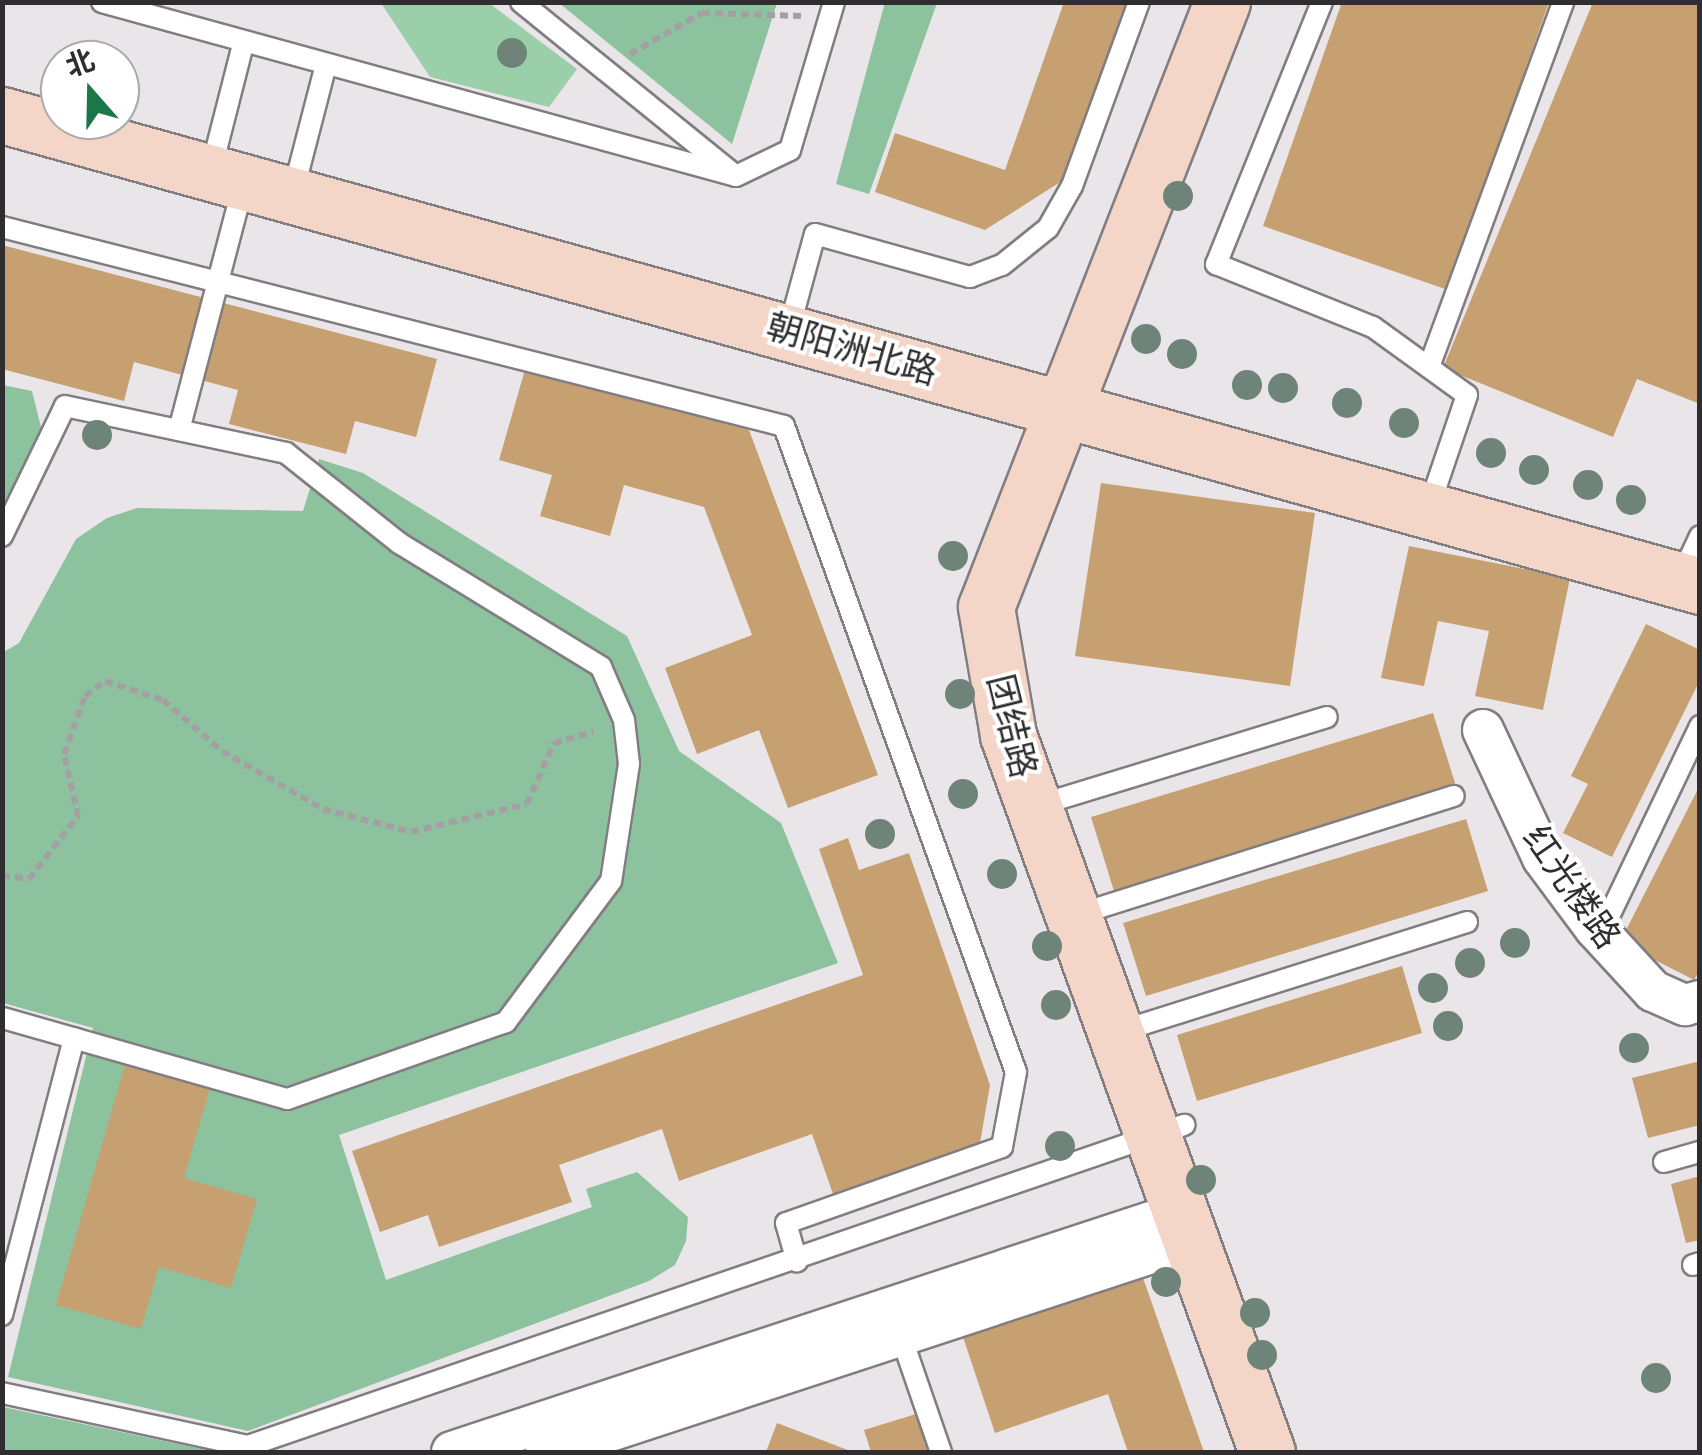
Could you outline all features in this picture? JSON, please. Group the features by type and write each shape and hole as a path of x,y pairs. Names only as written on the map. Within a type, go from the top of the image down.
{"main road":[{"name":"团结路","path":"1222,2 1060,408 986,607 1008,735 1116,1033 1170,1133 1186,1226 1268,1452"},
{"name":"朝阳洲北路","path":"2,115 1430,507 1694,567"}],"street":[{"name":"红光楼路","path":"1483,730 1542,858 1600,935 1653,991 1684,1005 1700,1001"},
{"path":"546,1452 903,1342 1186,1226"},
{"path":"452,1452 1186,1226"}],"lane":[{"path":"102,2 736,176 790,150 831,12"},
{"path":"521,2 736,176"},
{"path":"788,330 815,234 970,276 1002,265 1048,228 1072,186 1138,2"},
{"path":"1322,2 1216,264 1373,327 1467,394 1430,507"},
{"path":"1429,367 1563,2"},
{"path":"244,42 249,182"},
{"path":"180,430 218,282 249,182 326,64"},
{"path":"2,227 784,426 1016,1072 1002,1148 786,1223 797,1261"},
{"path":"2,536 65,406 286,453 398,543 601,668 624,720 628,764 611,882 506,1022 287,1099 2,1018"},
{"path":"1034,806 1327,717"},
{"path":"1600,935 1700,726"},
{"path":"1074,916 1454,796"},
{"path":"1116,1033 1467,922"},
{"path":"2,1315 74,1038"},
{"path":"2,1392 248,1446 1170,1133"},
{"path":"1664,1162 1700,1152"},
{"path":"600,1452 903,1342 941,1452"}],"path":[{"path":"606,68 702,13 831,12"},
{"path":"2,876 30,879 78,816 64,754 86,696 105,681 163,700 236,760 366,826 455,828 528,804 554,744 579,729 606,734 628,764"}],"green space":[{"path":"885,2 937,3 869,194 836,184"},
{"path":"381,3 489,3 577,69 549,107 430,77"},
{"path":"559,3 777,3 732,144"},
{"path":"3,385 32,391 42,431 3,509"},
{"path":"319,459 363,473 627,636 679,751 781,823 838,963 339,1135 386,1280 592,1207 586,1189 637,1172 688,1217 686,1241 675,1265 649,1281 248,1431 8,1377 93,1028 3,1003 2,653 19,643 76,539 107,518 137,508 303,511"},
{"path":"3,1407 216,1452 3,1452"}],"building":[{"path":"1064,2 1127,2 1065,179 985,230 875,192 895,133 1005,170"},
{"path":"1342,2 1549,2 1448,290 1263,226"},
{"path":"1593,2 1700,2 1700,404 1637,379 1613,437 1443,368"},
{"path":"2,245 437,359 416,437 355,421 346,454 229,424 238,390 134,362 124,401 2,369"},
{"path":"526,366 749,430 878,775 788,808 759,730 697,754 665,668 752,635 704,507 624,485 610,536 540,516 552,475 499,460"},
{"path":"1101,483 1315,513 1290,686 1075,656"},
{"path":"1409,546 1570,578 1543,710 1475,696 1489,631 1438,621 1424,686 1381,678"},
{"path":"1646,624 1700,650 1700,680 1612,857 1563,833 1588,784 1571,776"},
{"path":"1433,713 1456,786 1114,891 1091,817"},
{"path":"1700,785 1700,969 1694,980 1620,942"},
{"path":"1466,819 1488,891 1146,996 1123,923"},
{"path":"848,838 859,870 909,853 990,1085 980,1143 833,1194 812,1134 679,1181 662,1129 559,1165 572,1202 439,1247 428,1215 380,1232 352,1151 863,975 819,849"},
{"path":"1402,966 1422,1033 1197,1101 1177,1035"},
{"path":"1700,1061 1700,1125 1648,1138 1632,1078"},
{"path":"125,1064 210,1088 184,1178 257,1199 231,1288 159,1267 141,1329 56,1305"},
{"path":"1700,1176 1700,1240 1686,1243 1671,1184"},
{"path":"1142,1275 1204,1452 1128,1452 1108,1394 995,1433 963,1337"},
{"path":"916,1414 929,1452 871,1452 864,1430"},
{"path":"777,1423 853,1452 766,1452"}]}
